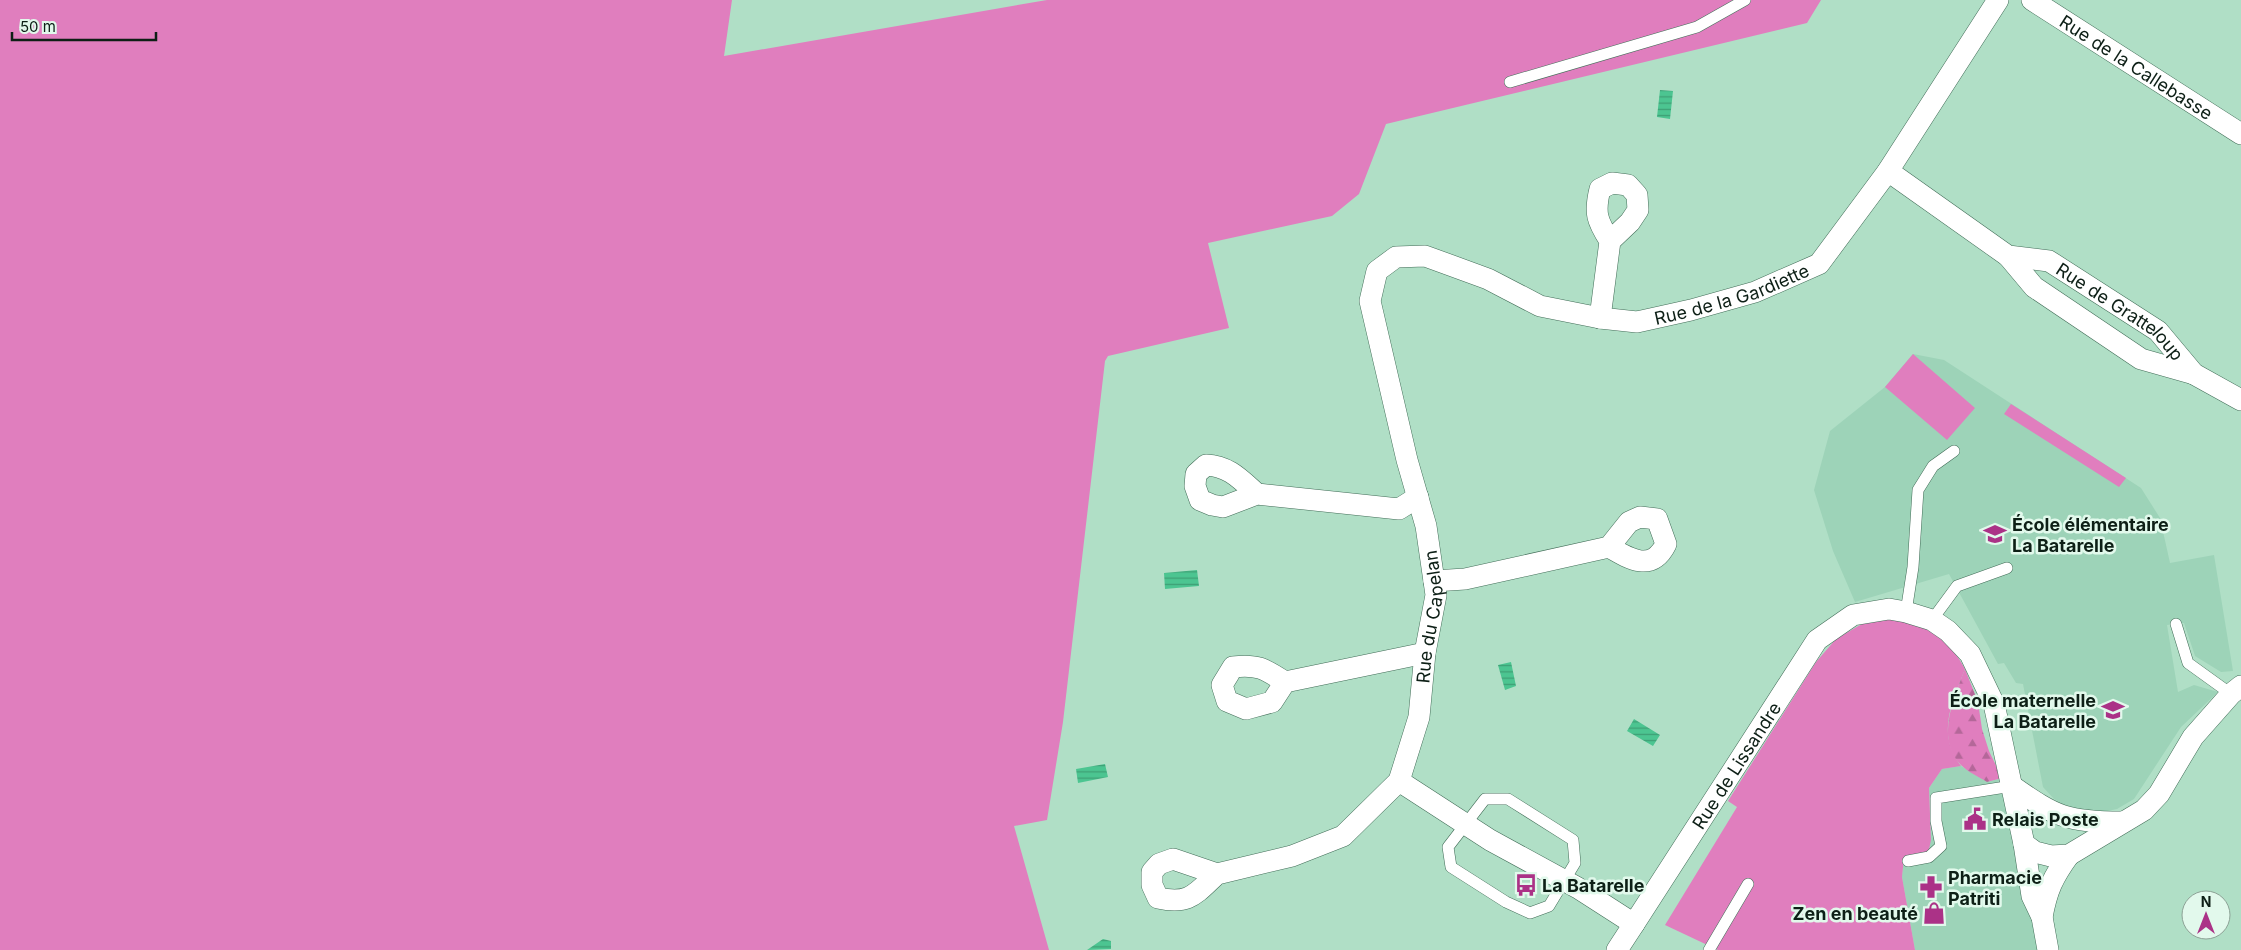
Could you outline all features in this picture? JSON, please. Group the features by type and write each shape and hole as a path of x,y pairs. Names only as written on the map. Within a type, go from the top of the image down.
{"street":[{"name":"Rue de la Gardiette","path":"1396,257 1425,256 1488,279 1540,306 1600,318 1637,322 1692,310 1755,292 1819,264 1888,170 1998,0"},
{"name":"Rue de la Callebasse","path":"2032,0 2241,134"},
{"name":"Rue de Gratteloup","path":"1888,170 2008,256 2034,287 2141,359 2194,374 2241,400"},
{"path":"1600,318 1610,241"},
{"name":"Rue de Gratteloup","path":"2008,256 2049,261 2158,331 2194,374"},
{"name":"Rue du Capelan","path":"1217,874 1292,856 1344,836 1399,781 1419,717 1425,653 1436,595 1426,526 1392,398 1370,301 1377,271 1396,257"},
{"path":"1257,494 1399,510 1418,497"},
{"path":"1434,580 1465,579 1609,547"},
{"name":"Rue de Lissandre","path":"1617,950 1817,640 1853,615 1889,609 1932,620 1948,631 1970,654 1994,704 2023,838 2032,896 2042,917"},
{"path":"1285,682 1425,653"},
{"path":"2043,808 2033,810 2026,818 2023,838 2035,852 2051,856 2072,852 2144,810 2159,794 2193,737 2236,690"},
{"path":"1399,781 1464,824 1564,881 1634,924"},
{"path":"2012,786 2043,808 2068,819 2122,822"},
{"path":"2048,950 2042,917 2047,891 2056,872 2072,852 2075,831 2068,819"}],"lane":[{"path":"1510,82 1697,27 1745,0"},
{"path":"1906,612 1913,567 1918,490 1933,466 1954,451"},
{"path":"1932,620 1957,586 2007,568"},
{"path":"2176,624 2188,663 2236,690"},
{"path":"1908,861 1930,857 1941,846 1936,821 1936,798 2012,786"},
{"path":"1485,798 1508,798 1573,840 1575,863 1564,881 1548,906 1530,914 1506,902 1451,867 1448,847 1485,798"},
{"path":"1709,950 1748,884"}],"shaded area":[{"path":"1660,90 1673,91 1670,119 1657,117"},
{"name":"École élémentaire La Batarelle","path":"1913,354 1944,360 2141,488 2160,518 2170,563 2214,555 2233,671 2221,672 2195,656 2184,623 2167,625 2178,692 2194,685 2218,692 2181,727 2134,799 2117,809 2098,813 2067,807 2054,799 2043,787 2023,684 2016,683 2004,663 1998,664 1949,574 1855,602 1833,551 1814,490 1830,431 1885,387"},
{"path":"1197,570 1199,586 1165,589 1164,573"},
{"path":"1511,662 1516,686 1505,690 1498,665"},
{"path":"1634,719 1660,735 1653,746 1627,731"},
{"path":"1105,764 1108,777 1078,783 1076,769"},
{"path":"1961,766 1987,782 2002,778 2039,950 1915,950 1902,877 1904,857 1931,840 1929,788 1942,769"},
{"path":"1103,939 1111,941 1111,949 1087,950"}],"green space":[{"path":"0,0 732,0 724,56 1047,0 1821,0 1807,23 1386,124 1359,194 1332,216 1208,243 1229,328 1108,356 1105,361 1063,722 1047,820 1014,826 1049,950 0,950"},
{"path":"1913,354 1975,408 1947,440 1885,387"},
{"path":"2011,404 2126,478 2119,487 2004,414"},
{"path":"1896,618 1937,635 1952,649 1965,669 1951,706 1948,730 1953,754 1961,766 1942,769 1929,788 1931,840 1928,854 1904,858 1902,877 1915,950 1718,950 1665,925 1737,807 1728,801 1816,662 1836,639 1867,621"},
{"path":"1965,669 1978,702 1982,729 1989,751 2002,778 1987,782 1961,765 1953,755 1949,743 1949,718"}],"place":[{"name":"École élémentaire La Batarelle","path":"1995,534"},
{"name":"École maternelle La Batarelle","path":"2113,710"},
{"name":"Relais Poste","path":"1975,819"},
{"name":"La Batarelle","path":"1526,885"},
{"name":"Pharmacie Patriti","path":"1931,887"},
{"name":"Zen en beauté","path":"1934,913"}]}
